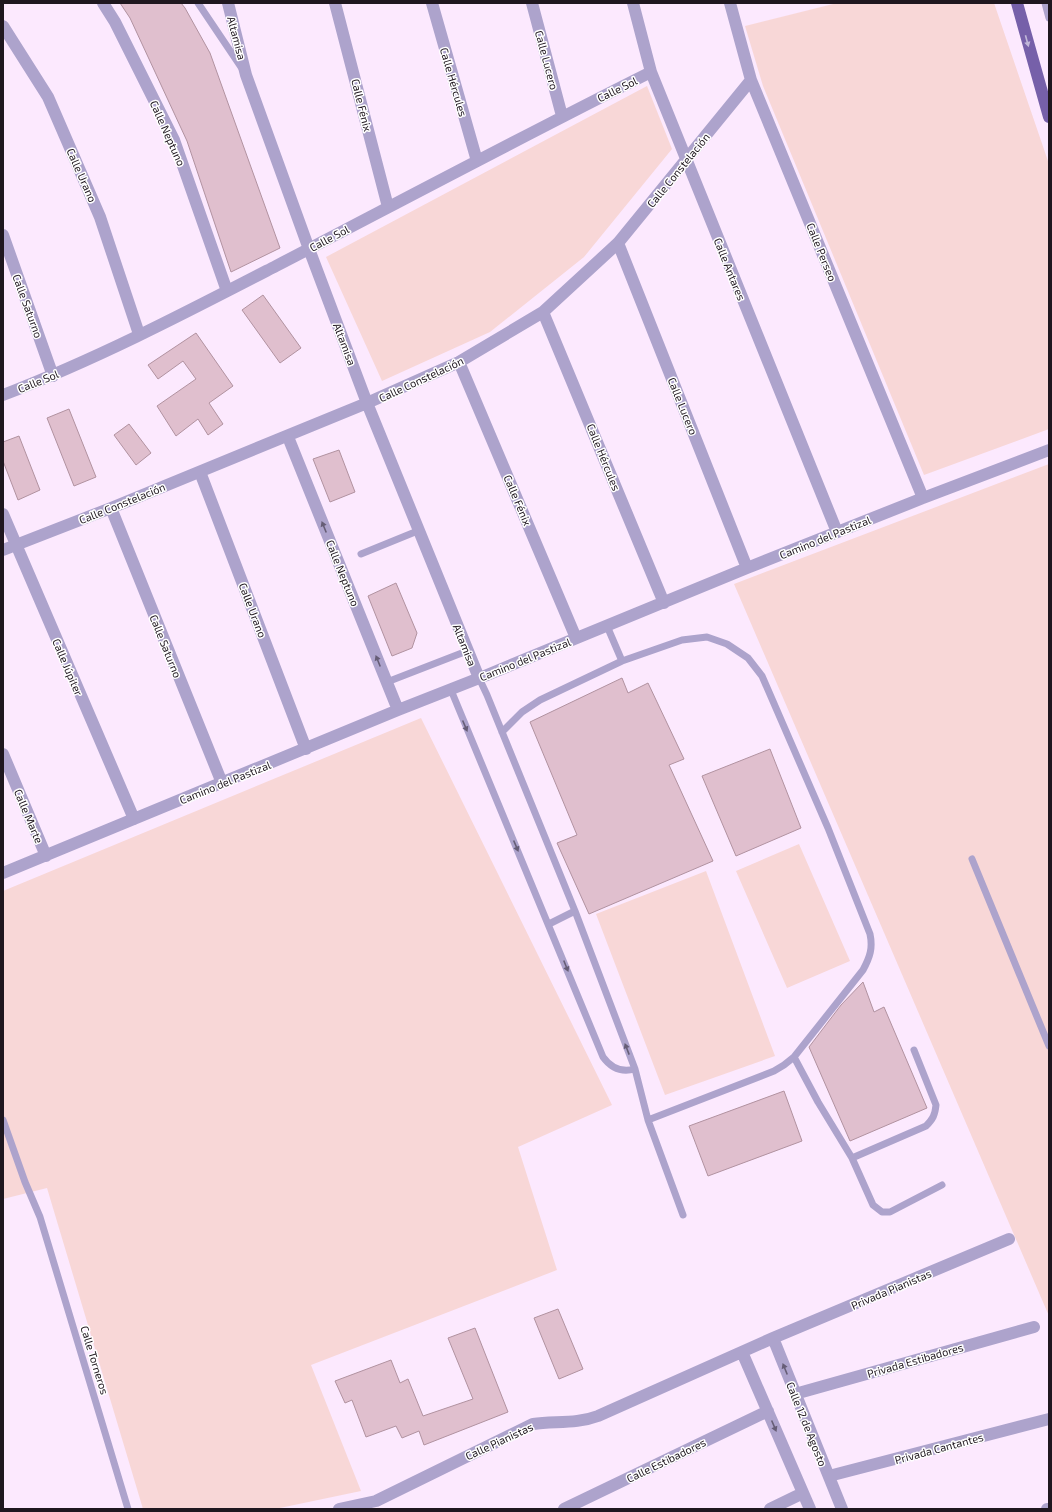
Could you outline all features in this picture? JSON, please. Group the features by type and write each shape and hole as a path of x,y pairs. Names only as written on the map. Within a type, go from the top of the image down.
{"main road":[{"path":"1017,3 1049,117"}],"street":[{"name":"Calle Neptuno","path":"104,3 174,140 227,291"},
{"name":"Altamisa","path":"228,3 246,75 309,249 367,403 479,678"},
{"name":"Calle Fénix","path":"336,3 388,207"},
{"name":"Calle Hércules","path":"432,3 477,161"},
{"name":"Calle Lucero","path":"532,3 562,116"},
{"name":"Calle Antares","path":"633,3 651,72 837,532"},
{"name":"Calle Perseo","path":"730,3 751,80 923,498"},
{"name":"Calle Urano","path":"3,26 48,97 100,217 139,334"},
{"name":"Calle Sol","path":"3,394 53,376 227,291 562,116 651,72"},
{"name":"Calle Constelación","path":"3,550 111,508 367,403 459,362 544,312 618,243 751,80"},
{"name":"Calle Saturno","path":"3,235 53,376"},
{"name":"Calle Lucero","path":"618,243 747,568"},
{"name":"Calle Hércules","path":"544,312 664,603"},
{"name":"Calle Fénix","path":"459,362 576,638"},
{"name":"Calle Neptuno","path":"288,436 398,710"},
{"name":"Camino del Pastizal","path":"3,873 747,568 1049,450"},
{"name":"Calle Urano","path":"200,472 306,749"},
{"name":"Calle Saturno","path":"111,508 222,783"},
{"name":"Calle Júpiter","path":"3,514 134,819"},
{"name":"Calle Marte","path":"3,754 46,856"},
{"name":"Privada Pianistas","path":"773,1338 1009,1239"},
{"name":"Privada Estibadores","path":"795,1394 1034,1326"},
{"name":"Calle Pianistas","path":"339,1509 378,1505 523,1428 544,1422 579,1422 588,1420 773,1338"},
{"name":"Calle 12 de Agosto","path":"773,1338 842,1509"},
{"path":"742,1352 810,1509"},
{"name":"Calle Estibadores","path":"564,1509 768,1411"},
{"name":"Privada Cantantes","path":"829,1476 1049,1419"},
{"path":"770,1509 803,1493"}],"lane":[{"path":"198,3 246,75"},
{"path":"1045,3 1049,18"},
{"path":"360,554 420,530"},
{"path":"607,626 622,661"},
{"path":"502,732 522,712 535,702 622,661 682,640 707,637 727,644 748,658 762,676 828,828 868,927 872,945 870,958 863,970 794,1057 774,1071 648,1120"},
{"path":"387,682 467,651"},
{"path":"479,678 575,911 635,1069 648,1120 683,1215"},
{"path":"450,690 603,1056 608,1064 616,1069 626,1071 635,1069"},
{"path":"972,859 1049,1046"},
{"path":"549,924 575,911"},
{"path":"852,1158 926,1126 933,1120 936,1113 936,1105 914,1050"},
{"path":"794,1057 818,1102 852,1158 873,1205 882,1212 890,1212 942,1185"},
{"name":"Calle Torneros","path":"3,1120 24,1182 40,1217 128,1509"}],"shaded area":[{"path":"837,3 994,3 1049,164 1049,429 924,475 763,86 745,26"},
{"path":"647,86 672,149 584,257 490,332 382,381 326,257"},
{"path":"1049,464 1049,1316 734,584"},
{"path":"421,718 612,1105 518,1147 557,1270 311,1365 361,1491 275,1509 143,1509 47,1188 3,1199 3,891"},
{"path":"799,844 850,961 787,988 736,871"},
{"path":"706,871 775,1056 665,1095 596,914"}],"building":[{"path":"120,3 181,3 185,8 210,53 280,248 231,272 187,141 130,18"},
{"path":"263,295 301,348 280,363 242,310"},
{"path":"196,333 233,386 209,403 223,424 208,435 198,419 176,436 157,406 196,379 183,361 158,379 148,365"},
{"path":"69,409 96,477 74,486 47,418"},
{"path":"129,424 151,453 136,465 114,435"},
{"path":"19,436 40,490 18,500 3,461 3,442"},
{"path":"339,450 355,492 330,502 313,459"},
{"path":"396,583 417,633 412,648 392,656 368,596"},
{"path":"622,678 628,693 648,683 684,759 669,765 713,861 589,914 557,843 577,835 530,722"},
{"path":"770,749 801,828 736,856 702,776"},
{"path":"863,982 874,1012 884,1007 927,1108 850,1141 809,1047 841,1005"},
{"path":"784,1091 802,1141 708,1176 689,1126"},
{"path":"558,1309 583,1369 559,1379 534,1318"},
{"path":"475,1328 508,1412 424,1445 419,1431 402,1438 396,1426 366,1437 352,1400 345,1403 335,1381 391,1360 400,1383 408,1379 423,1416 473,1399 448,1338"}]}
